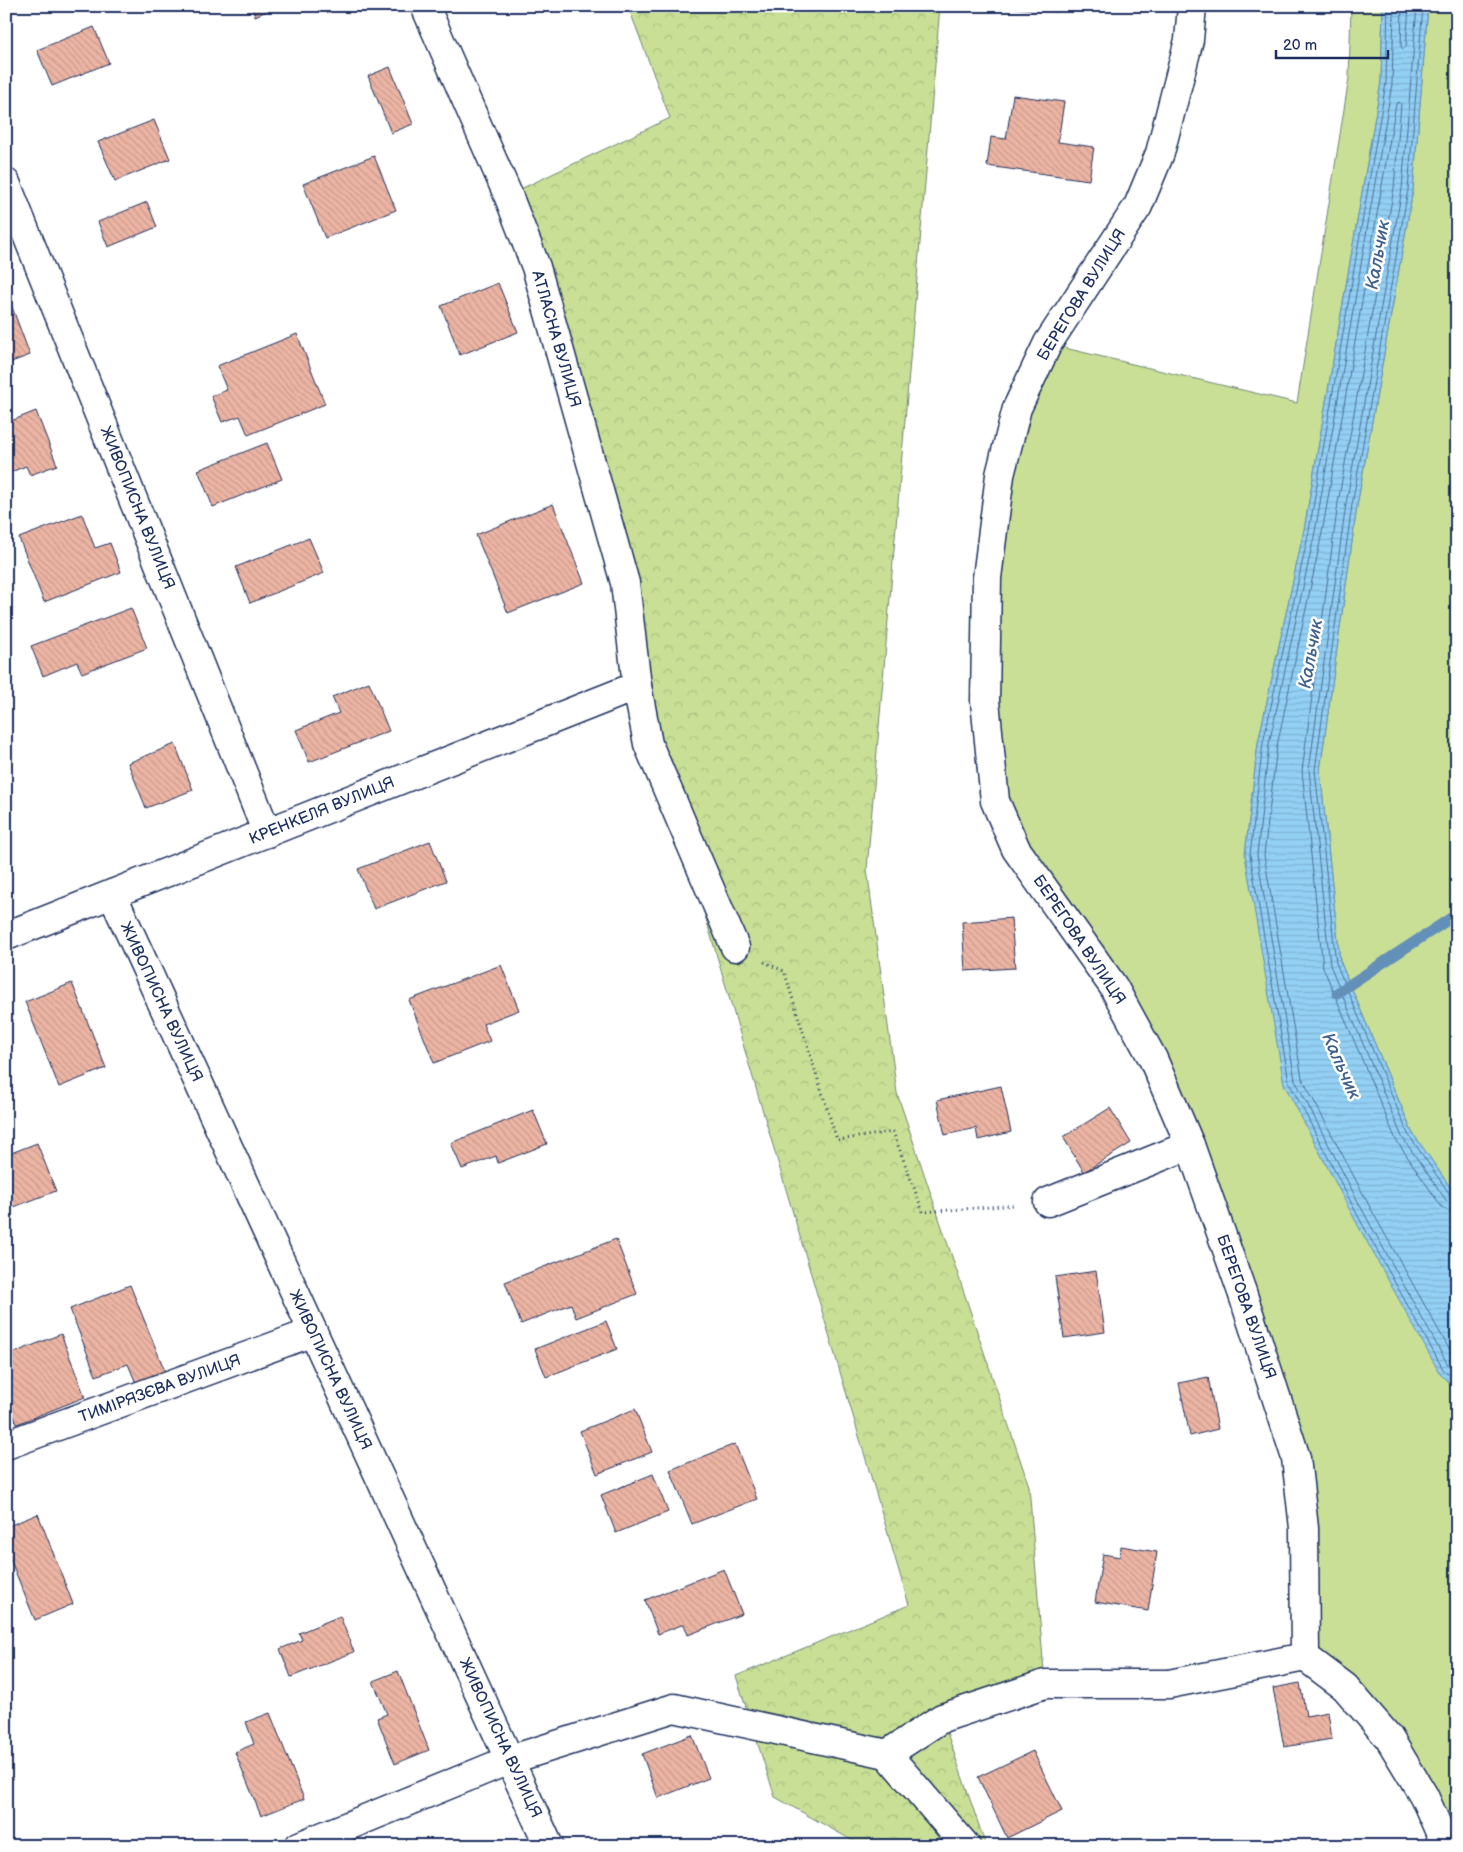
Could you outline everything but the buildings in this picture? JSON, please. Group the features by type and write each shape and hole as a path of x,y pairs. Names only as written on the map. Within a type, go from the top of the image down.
{"street":[{"name":"АТЛАСНА ВУЛИЦЯ","path":"425,6 508,195 536,267 626,583 637,686 648,744 735,947"},
{"name":"БЕРЕГОВА ВУЛИЦЯ","path":"1192,6 1189,40 1160,153 1138,206 1048,344 1017,408 1000,475 987,578 985,701 995,801 1016,849 1113,986 1153,1059 1190,1145 1242,1292 1296,1458 1304,1528 1304,1657"},
{"name":"ЖИВОПИСНА ВУЛИЦЯ","path":"6,183 267,833"},
{"name":"КРЕНКЕЛЯ ВУЛИЦЯ","path":"6,936 637,686"},
{"name":"ЖИВОПИСНА ВУЛИЦЯ","path":"112,894 549,1846"},
{"path":"1048,1202 1190,1145"},
{"name":"ТИМІРЯЗЄВА ВУЛИЦЯ","path":"6,1445 313,1332"},
{"path":"886,1754 942,1718 1045,1684 1168,1684 1304,1657 1345,1687 1389,1738 1424,1796 1446,1846"},
{"path":"299,1846 510,1760 674,1708 886,1754 966,1846"}],"path":[{"path":"784,971 837,1140 893,1132 923,1212 1048,1202"}],"green space":[{"path":"628,6 940,6 867,869 897,1093 1029,1486 1045,1684 942,1718 986,1846 862,1846 775,1797 736,1676 909,1605 637,686 625,583 508,195 670,118"},
{"path":"1351,6 1383,6 1381,82 1304,530 1258,743 1245,855 1260,936 1439,1372 1457,1390 1457,1846 1424,1796 1305,1657 1296,1458 1153,1059 1016,849 985,701 987,578 1048,344 1297,403 1349,78"},
{"path":"1428,6 1457,6 1457,1197 1412,1132 1340,961 1320,770 1357,506 1413,190"}],"water":[{"name":"Кальчик","path":"1383,6 1428,6 1413,190 1357,506 1320,770 1340,961 1412,1132 1457,1197 1457,1390 1439,1372 1355,1220 1284,1084 1245,855 1258,743 1304,530 1381,82"}],"waterway":[{"path":"1337,993 1457,914"}]}
